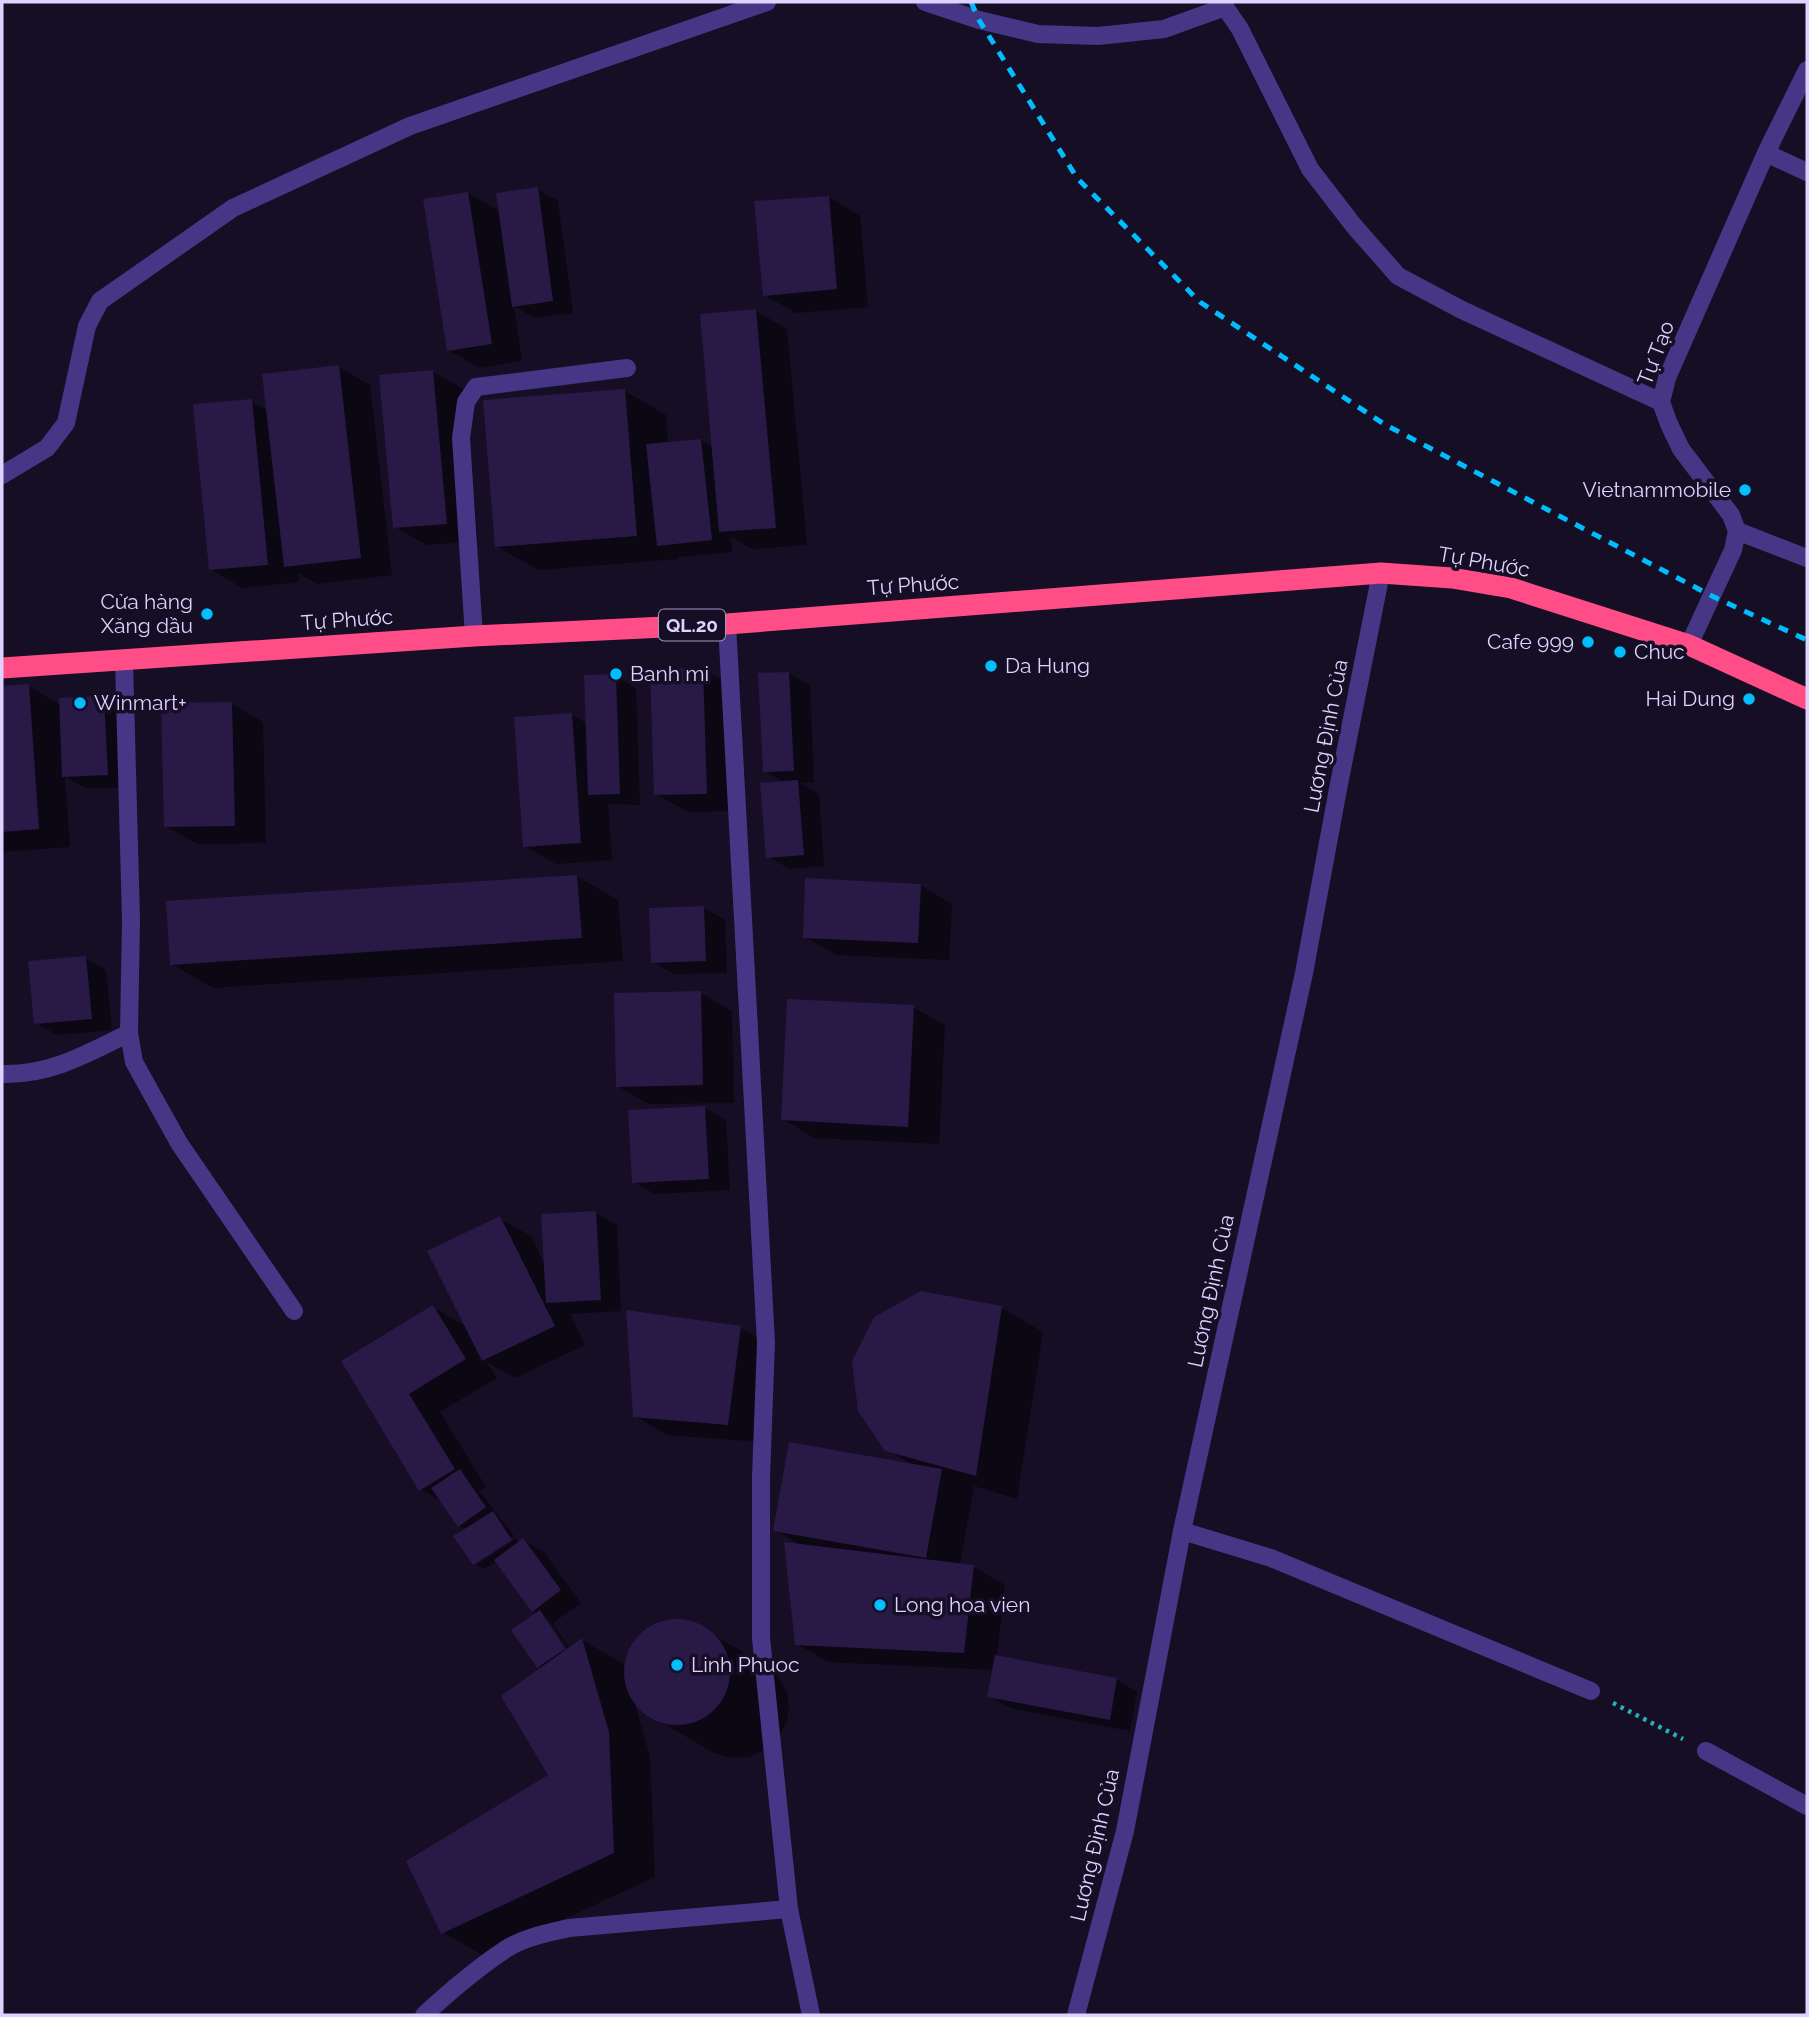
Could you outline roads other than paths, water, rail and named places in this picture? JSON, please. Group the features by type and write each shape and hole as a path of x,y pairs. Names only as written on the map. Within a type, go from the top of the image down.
{"highway":[{"name":"Tự Phước","path":"2,668 474,636 727,624 1381,573 1452,579 1511,588 1689,645 1807,699"}],"street":[{"path":"2,475 47,448 66,423 87,326 100,300 233,208 410,126 768,2"},
{"path":"925,2 979,20 1038,34 1086,36 1164,29 1225,4 1310,169 1354,226 1398,276 1462,310 1661,402"},
{"name":"Tự Tạo","path":"1737,531 1731,515 1681,449 1661,402 1667,378 1766,153 1807,70"},
{"path":"1766,153 1807,172"},
{"path":"474,636 461,438 466,402 476,387 627,368"},
{"path":"1689,645 1733,550 1737,531 1807,558"},
{"name":"Lương Định Của","path":"1076,2015 1125,1831 1182,1531 1304,973 1381,573"},
{"path":"727,624 766,1343 761,1477 761,1638 789,1909 811,2015"},
{"path":"124,660 131,920 128,1033 134,1062 179,1143 294,1311"},
{"path":"2,1074 21,1074 67,1064 128,1033"},
{"path":"1182,1531 1271,1558 1591,1691"},
{"path":"1706,1751 1807,1806"},
{"path":"424,2015 508,1948 539,1935 569,1928 789,1909"}],"railway":[{"path":"971,2 979,20 1077,178 1200,302 1384,424 1712,596 1807,640"}],"place":[{"name":"Vietnammobile","path":"1745,490"},
{"name":"Cửa hàng Xăng dầu","path":"207,614"},
{"name":"Cafe 999","path":"1588,642"},
{"name":"Chuc","path":"1620,652"},
{"name":"Da Hung","path":"991,666"},
{"name":"Banh mi","path":"616,674"},
{"name":"Hai Dung","path":"1749,699"},
{"name":"Winmart+","path":"80,703"},
{"name":"Long hoa vien","path":"880,1605"},
{"name":"Linh Phuoc","path":"677,1665"}]}
